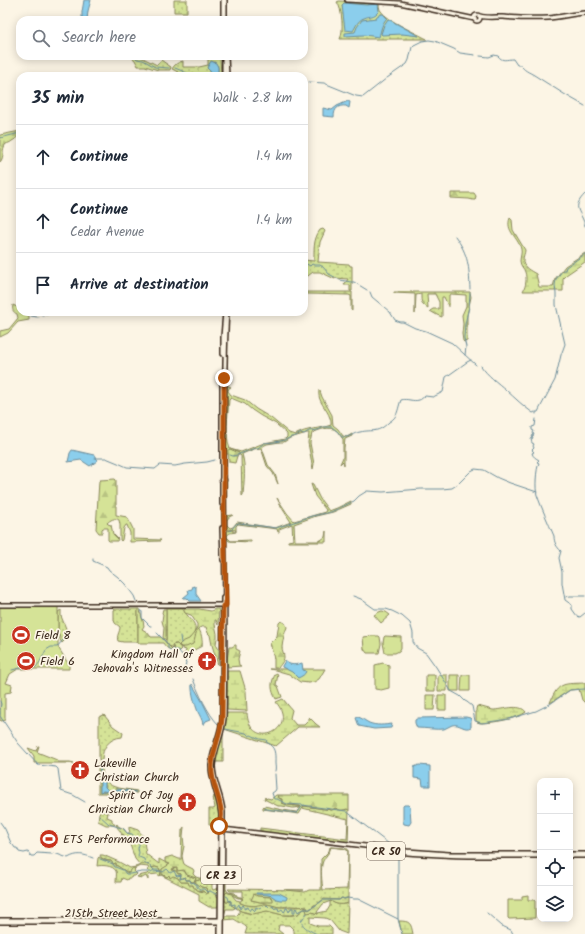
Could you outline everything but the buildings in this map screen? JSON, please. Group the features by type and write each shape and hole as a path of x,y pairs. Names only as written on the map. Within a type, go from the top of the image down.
{"main road":[{"path":"224,0 224,16"},
{"path":"347,0 400,3 475,18"},
{"path":"379,0 402,1 475,18 478,15 480,18 537,19 585,13"},
{"path":"225,60 225,72"},
{"name":"CR 23","path":"221,934 223,807 215,778 214,765 215,754 224,721 223,337 226,316"},
{"path":"0,606 224,606"},
{"name":"CR 23","path":"221,921 223,837 221,807 212,778 211,766 222,718 224,606"},
{"path":"216,828 219,826 221,821"},
{"name":"CR 50","path":"222,829 427,853 537,855"},
{"path":"223,837 226,832 230,830"},
{"path":"573,855 585,855"},
{"name":"215th Street West","path":"0,921 18,922 46,919 221,921"},
{"name":"215th Street West","path":"0,921 141,922 174,919 221,921"}],"green space":[{"path":"174,0 187,0 187,12 174,12"},
{"path":"337,2 379,2 380,10 390,19 427,39 340,39 342,26 340,9"},
{"path":"135,60 147,60 157,65 161,60 171,67 170,70 158,70 145,66 138,66"},
{"path":"208,60 220,60 221,72 218,72 218,67 210,64 207,68 210,72 178,72 172,69 176,64 183,61 183,67 199,67 208,65"},
{"path":"16,132 16,138 6,144 0,162 0,135"},
{"path":"451,193 474,193 476,196 475,200 451,198"},
{"path":"510,218 512,220 513,230 525,250 523,259 524,265 536,274 539,287 553,287 555,279 565,266 585,253 585,262 563,278 563,291 523,291 526,282 526,274 520,263 521,249 509,227"},
{"path":"323,229 325,231 320,242 318,262 349,264 352,266 352,291 350,291 350,285 344,285 348,279 335,279 320,272 313,272 308,276 308,260 314,261 314,245 320,230"},
{"path":"308,292 352,292 352,311 351,296 308,294"},
{"path":"394,292 470,292 471,297 467,315 467,341 463,341 462,334 462,315 466,306 466,295 449,295 449,306 444,297 442,297 442,317 430,311 433,309 439,309 439,302 435,294 427,294 428,308 422,302 421,294 416,295 415,314 415,294"},
{"path":"13,305 16,306 16,313 13,311"},
{"path":"18,316 29,316 29,320 18,322 8,333 0,337 0,331 9,329 18,318"},
{"path":"226,385 231,387 228,391 231,395 245,400 271,418 289,433 295,435 306,430 331,425 329,414 319,398 319,390 332,415 333,425 343,436 347,437 352,434 352,436 345,439 344,465 343,461 340,464 343,457 343,439 337,431 331,428 312,433 310,443 314,464 313,469 308,443 309,433 290,438 284,442 267,444 263,446 262,448 268,465 275,474 278,484 273,473 267,466 261,448 242,454 244,474 242,496 241,456 235,451 231,451 229,454 226,454","holes":["231,398 245,404 261,416 276,424 287,434 287,437 285,439 264,443 241,452 230,449 227,432 229,400"]},
{"path":"230,449 239,453 235,463 229,462 228,450"},
{"path":"115,479 116,515 127,517 133,529 133,539 161,540 160,541 130,542 130,533 126,525 121,541 119,520 116,519 107,523 111,525 113,534 118,539 117,541 108,540 108,528 103,528 102,533 99,533 96,529 99,481"},
{"path":"311,484 329,511 351,501 351,504 333,512 294,524 295,541 318,541 325,537 326,531 326,542 288,542 293,540 292,524 279,529 279,532 277,529 238,524 236,526 236,530 226,529 226,516 233,515 227,520 227,525 230,528 237,522 275,528 291,522 277,498 294,521 325,512 326,510 315,496"},
{"path":"233,530 233,532 235,532 236,530 236,532 228,534 227,537 231,541 251,540 251,542 229,541 227,538 226,531"},
{"path":"0,606 58,606 58,647 69,665 69,669 18,669 10,674 6,683 12,685 11,692 5,693 6,720 1,721 0,720"},
{"path":"166,608 183,608 194,623 195,638 192,644 181,648 177,644 173,644 172,646 174,648 166,643"},
{"path":"114,609 138,609 138,642 118,641 117,637 120,627 114,620"},
{"path":"138,609 140,609 144,624 142,629 151,637 161,637 172,649 174,648 172,645 177,644 181,649 178,652 168,649 163,643 138,643"},
{"path":"163,609 166,609 166,640 163,638"},
{"path":"184,609 211,611 219,609 218,625 215,620 217,636 216,644 219,650 218,665 210,635 206,627 198,629 193,644 186,647 181,647 179,645 189,639 197,627 197,624 191,615 185,613"},
{"path":"61,610 61,616 69,636 62,643 59,635 58,636 58,612"},
{"path":"382,611 390,615 381,623 374,615"},
{"path":"281,621 285,623 287,627 282,647 284,658 278,668 274,668 274,659 270,643 277,636 279,623"},
{"path":"198,628 202,636 202,646 194,650 186,657 183,656 182,654 184,654 186,650 182,647 187,645"},
{"path":"385,636 401,637 401,648 399,651 395,653 385,653 383,643"},
{"path":"363,637 380,637 381,644 379,653 367,653 364,649"},
{"path":"235,645 236,649 240,651 238,659 239,665 241,666 228,667 227,660 229,647"},
{"path":"383,663 389,665 389,688 381,690 375,689 375,665"},
{"path":"269,669 325,669 319,679 309,683 300,682 289,674"},
{"path":"227,671 240,671 246,691 247,711 227,710"},
{"path":"276,673 278,674 276,685 278,686 282,697 276,699 272,686"},
{"path":"426,675 435,675 435,691 426,691"},
{"path":"438,675 447,675 447,691 438,691"},
{"path":"450,675 459,675 459,691 450,691"},
{"path":"462,675 470,675 470,691 461,691"},
{"path":"572,683 585,683 585,703 582,700 579,689 570,690 550,703 559,687"},
{"path":"426,695 435,695 434,710 426,710"},
{"path":"438,695 446,695 446,710 438,710"},
{"path":"283,699 292,710 290,718 296,725 304,725 309,720 309,717 320,727 298,727 276,746 224,729 227,713 247,713 249,723 254,730 260,734 274,732 282,721 282,711 276,702"},
{"path":"477,706 493,710 515,707 523,709 526,712 511,719 480,723 476,721"},
{"path":"104,715 113,726 123,733 122,737 113,739 107,744 103,751 102,760 99,760 99,717"},
{"path":"223,731 223,762 215,762 217,752"},
{"path":"38,746 37,752 57,760 58,762 74,763 34,763 34,756 28,748 36,751"},
{"path":"98,763 102,763 102,772 107,783 117,788 137,791 137,793 98,793","holes":["100,770 102,778 105,782 105,787 108,790 112,791 117,789 135,791 100,792"]},
{"path":"276,795 282,799 282,803 301,807 293,808 278,806 264,799 265,797 266,799 271,799"},
{"path":"278,795 349,795 349,810 335,808 332,810 304,806 299,814 263,809 264,806 298,812 299,808 301,807 300,806 282,803 282,799 279,798"},
{"path":"215,796 218,806 219,822 216,826 209,824 209,809 215,808 213,797"},
{"path":"304,806 332,810 335,808 349,810 348,844 260,832 260,828 347,839 348,819 302,808"},
{"path":"101,811 108,813 107,817 112,819 115,825 106,825 98,821 99,813"},
{"path":"117,824 128,834 130,831 129,827 138,830 143,836 146,854 159,864 159,859 170,865 162,869 163,875 167,877 169,875 171,877 173,875 181,882 188,882 199,891 209,893 207,892 206,888 201,887 195,882 185,880 186,877 180,879 181,874 172,869 177,868 177,871 184,871 187,875 196,878 194,880 195,881 199,880 199,878 214,879 212,888 213,890 218,888 218,893 215,894 216,897 219,896 218,907 209,907 199,901 199,894 161,875 159,868 153,868 147,864 140,865 135,859 128,839 123,834 122,837 116,825"},
{"path":"184,827 183,861 184,864 193,869 193,874 200,880 195,881 196,878 187,875 184,870 177,871 177,868 173,868 172,870 176,871 178,874 181,874 180,879 185,877 185,880 190,880 201,887 206,888 207,892 209,892 206,894 203,891 194,888 193,885 189,885 188,882 181,882 178,878 173,876 170,878 169,875 167,877 162,874 162,869 170,864 165,862 165,858 172,856 181,859 182,830"},
{"path":"330,847 330,851 322,864 323,890 347,889 348,851 348,898 341,898 339,900 323,900 308,910 307,907 278,907 267,904 259,906 245,905 239,902 243,899 238,897 243,897 243,891 230,891 228,889 304,890 286,890 305,892 309,890 321,890 321,859 329,851","holes":["256,896 270,897 273,899 264,902 251,900"]},
{"path":"100,855 130,868 136,867 128,873 116,865 116,863 113,864 111,861 103,859"},
{"path":"99,857 107,861 111,861 113,864 116,863 116,865 128,873 132,869 144,864 153,868 159,868 161,875 149,875 148,880 146,876 142,878 137,877 149,872 147,870 149,869 148,867 140,866 134,869 137,874 135,876 128,878 127,880 122,878 121,882 116,882 116,872 114,869 107,866 97,866"},
{"path":"225,881 228,892 235,893 238,897 227,892 225,894 226,902 231,901 235,908 226,909 224,916"},
{"path":"227,892 242,898 242,900 241,898 232,895 236,900 240,901 240,903 251,906 266,904 279,907 304,907 309,910 324,899 339,900 342,898 348,898 348,903 339,904 331,901 323,904 317,912 318,914 312,912 307,913 306,909 304,909 298,914 291,915 283,915 267,911 253,914 241,911 231,905 230,900 226,902 225,896"},
{"path":"254,894 257,896 270,897 273,899 273,902 251,900"},
{"path":"528,895 528,900 535,901 535,918 509,919 508,900 522,900 522,896"},
{"path":"331,901 339,904 348,903 347,934 339,931 330,920 325,918 310,917 310,923 318,926 329,926 332,929 332,934 296,934 289,925 279,925 278,930 283,934 245,934 247,928 234,919 224,920 224,916 236,916 239,913 239,910 248,913 270,911 281,915 295,915 306,909 307,912 318,914 327,911"},
{"path":"399,921 408,922 412,927 413,934 402,934"}],"water":[{"path":"84,0 91,0 87,16 82,16"},
{"path":"344,3 366,5 378,4 379,11 373,16 360,20 353,31 345,30 342,5"},
{"path":"381,14 387,18 383,24 379,37 364,35 345,36 345,33 355,32 362,20 376,18"},
{"path":"388,19 419,36 402,34 382,35 384,25"},
{"path":"211,61 216,63 218,72 210,72 207,68"},
{"path":"348,101 350,102 349,108 346,106 339,107 335,112 334,117 323,116 323,108 332,110"},
{"path":"72,450 94,455 96,456 97,461 90,466 81,460 68,462"},
{"path":"193,586 196,587 196,594 201,601 190,601 187,598 183,598 189,593 188,590 192,589"},
{"path":"285,661 293,665 302,663 303,670 306,671 305,674 298,678 292,672 282,667"},
{"path":"192,684 211,719 206,721 204,724 195,702"},
{"path":"358,717 375,725 392,724 391,728 374,729 359,726 356,718"},
{"path":"466,717 471,719 471,727 469,728 451,725 444,729 417,728 415,723 415,720 418,718"},
{"path":"419,765 430,766 430,786 423,786 422,779 414,778 414,767"},
{"path":"100,766 101,777 105,782 105,787 108,790 112,791 117,789 136,792 100,792"},
{"path":"404,805 408,805 410,807 411,822 409,825 404,824 403,822"},
{"path":"256,893 279,893 287,898 286,900 280,900 272,896"}],"waterway":[{"path":"309,82 324,83 356,96 363,97 407,64 412,47 422,41 435,41 460,53 475,55"},
{"path":"480,56 489,57 494,55 503,60 513,59 517,65 521,65 526,71 585,106"},
{"path":"143,60 155,67 169,68"},
{"path":"175,68 185,72"},
{"path":"0,138 16,134"},
{"path":"585,194 578,203 578,210 585,226"},
{"path":"455,236 466,255 470,289"},
{"path":"536,414 555,380 565,344 556,305 556,279 566,267 585,254"},
{"path":"308,265 320,265 329,274 340,280 354,282 367,290"},
{"path":"370,292 372,297 390,312 395,320 426,331 452,343 476,365"},
{"path":"465,355 465,324 469,307 470,293"},
{"path":"31,316 37,317"},
{"path":"38,317 42,316"},
{"path":"230,455 237,455 258,448 264,443 285,440 301,433 304,434 324,427 332,427 342,437 347,437 360,432 378,430 395,417 401,400 420,400 425,396 433,397 443,392 446,377 471,360"},
{"path":"481,366 522,405 533,413 535,412"},
{"path":"536,419 535,426 532,427 534,435 531,439 532,443 534,444 534,448 532,450 534,452 532,454 539,460 537,462 539,463 536,479 537,495 554,536 555,543 561,551 559,558 565,600 572,605 572,609 577,616 580,617 585,613"},
{"path":"95,458 106,458 127,467 155,469 160,465 175,466 215,460"},
{"path":"232,529 239,523 276,528 312,516 331,512 354,501 367,491 383,492 452,488 475,469 484,470 510,483 537,492"},
{"path":"93,559 93,561 107,567 118,577 125,584 136,601"},
{"path":"353,596 361,599 375,609 386,609 392,611 402,616 410,623 413,633 413,642 417,648 426,653 451,691 472,706 475,721 482,723 509,719 536,711 550,704 570,690 585,689"},
{"path":"566,597 585,596"},
{"path":"141,610 142,618 151,626"},
{"path":"157,633 168,644 168,648 170,650 178,650 184,656 184,660 186,662 185,668 190,672"},
{"path":"180,636 181,643"},
{"path":"12,670 36,667 46,650 51,647 57,647 63,640"},
{"path":"193,679 207,709 218,724"},
{"path":"0,701 0,710"},
{"path":"0,716 18,743 38,765 56,767 58,769 61,791 73,795 85,802"},
{"path":"225,729 246,733 249,736 251,735 267,740 266,742 270,744 274,751 275,771"},
{"path":"275,774 276,789 272,793 274,799 287,804 346,811 393,847"},
{"path":"265,807 264,808 266,809 297,813 304,805"},
{"path":"99,815 109,824 124,829 127,833 132,834 139,841 139,857 144,859 145,863 151,866 154,870"},
{"path":"0,822 11,843 19,852 28,852 31,856 34,856 37,853 54,853 68,858 74,855 93,858"},
{"path":"398,855 398,919 402,934"},
{"path":"100,859 113,864 115,867 123,870 126,874 151,872 154,870 160,871"},
{"path":"154,872 163,872 167,869 170,873 174,871 177,876 181,875 180,879 185,877 185,880 190,880 191,883 194,882 200,889 204,889 207,892 210,891 218,895"},
{"path":"226,896 228,897 229,901 231,901 231,905 235,904 236,908 239,904 240,909 243,905 244,909 248,907 250,911 252,908 255,911 256,907 260,909 262,905 265,907 267,905 270,908 273,906 274,909 278,908 279,911 282,909 284,912 286,908 289,912 291,908 293,908 293,912 295,912 296,908 298,912 304,909 310,909 323,900 339,900 342,898 358,899 398,919"},
{"path":"487,913 502,926 511,930 513,934"},
{"path":"304,917 301,921 304,926 317,934"}],"place":[{"name":"Field 8","path":"21,635"},
{"name":"Field 6","path":"26,661"},
{"name":"Kingdom Hall of Jehovah's Witnesses","path":"207,661"},
{"name":"Lakeville Christian Church","path":"80,770"},
{"name":"Spirit Of Joy Christian Church","path":"187,802"},
{"name":"ETS Performance","path":"49,839"}],"route":[{"path":"219,826 221,821 221,807 212,778 211,766 213,753 222,723 223,606 225,607 226,605 224,518 224,378"}]}
